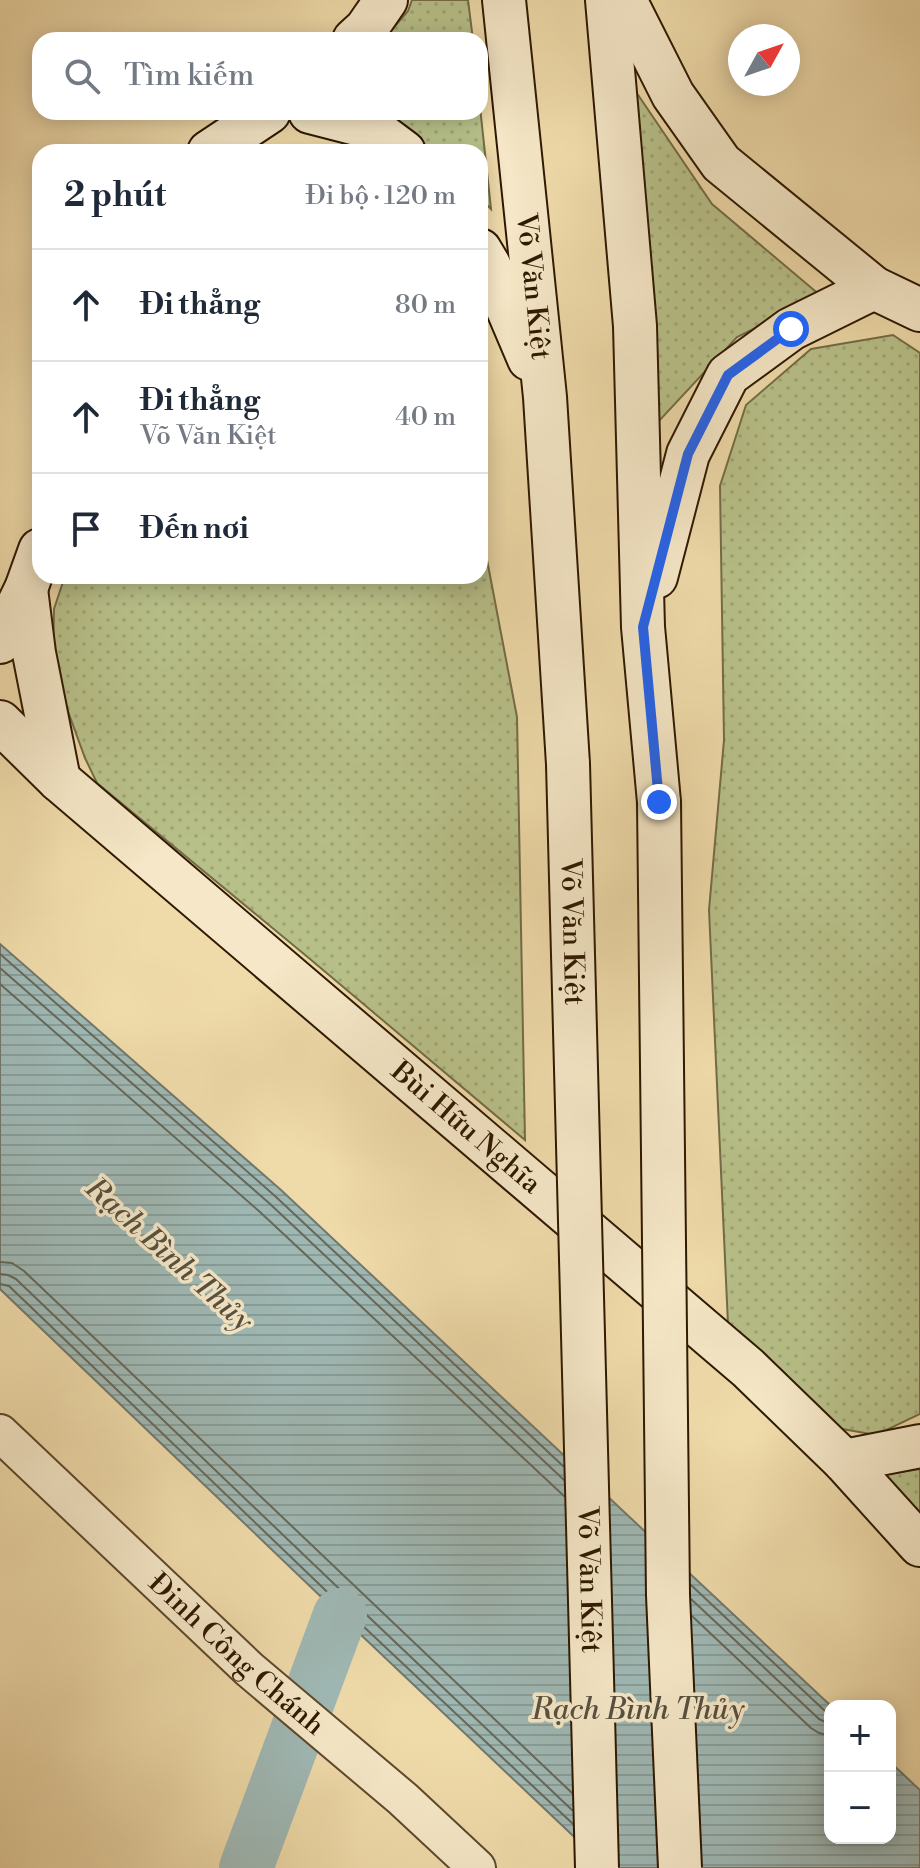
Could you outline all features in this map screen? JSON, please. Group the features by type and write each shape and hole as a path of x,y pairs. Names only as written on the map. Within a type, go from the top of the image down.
{"main road":[{"path":"363,32 386,0"},
{"name":"Võ Văn Kiệt","path":"504,0 545,397 568,764 597,1868"},
{"path":"607,0 635,326 643,627 659,802 668,1595 680,1868"},
{"path":"625,0 673,95 721,163 874,288 920,310"},
{"path":"221,144 257,120"},
{"path":"341,120 372,128 393,144"},
{"path":"488,263 545,397"},
{"path":"643,627 688,454 728,375 791,329 874,288"},
{"path":"0,642 13,579 32,550"},
{"path":"13,579 32,559"},
{"path":"13,579 34,653 59,780"},
{"name":"Bùi Hữu Nghĩa","path":"0,722 59,780 748,1368 844,1461 920,1545"},
{"path":"844,1461 920,1446"}],"street":[{"name":"Đinh Công Chánh","path":"0,1433 249,1669 403,1799 477,1868"}],"green space":[{"path":"412,0 468,0 472,32 390,32 408,11"},
{"path":"632,86 712,204 821,296 737,337 659,421"},
{"path":"379,120 481,120 484,144 422,144 414,136"},
{"path":"893,335 920,353 920,1414 876,1435 831,1427 728,1324 709,910 724,740 720,486 746,405 811,349"},
{"path":"488,565 517,717 525,1140 97,783 53,670 54,609 62,584 488,584"},
{"path":"920,1469 920,1520 881,1475"}],"water":[{"name":"Rạch Bình Thủy","path":"0,944 281,1190 825,1700 824,1844 896,1844 896,1768 920,1790 920,1868 607,1868 0,1289"}],"waterway":[{"path":"246,1868 340,1615"}],"route":[{"path":"659,802 643,627 688,454 728,375 791,329"}]}
